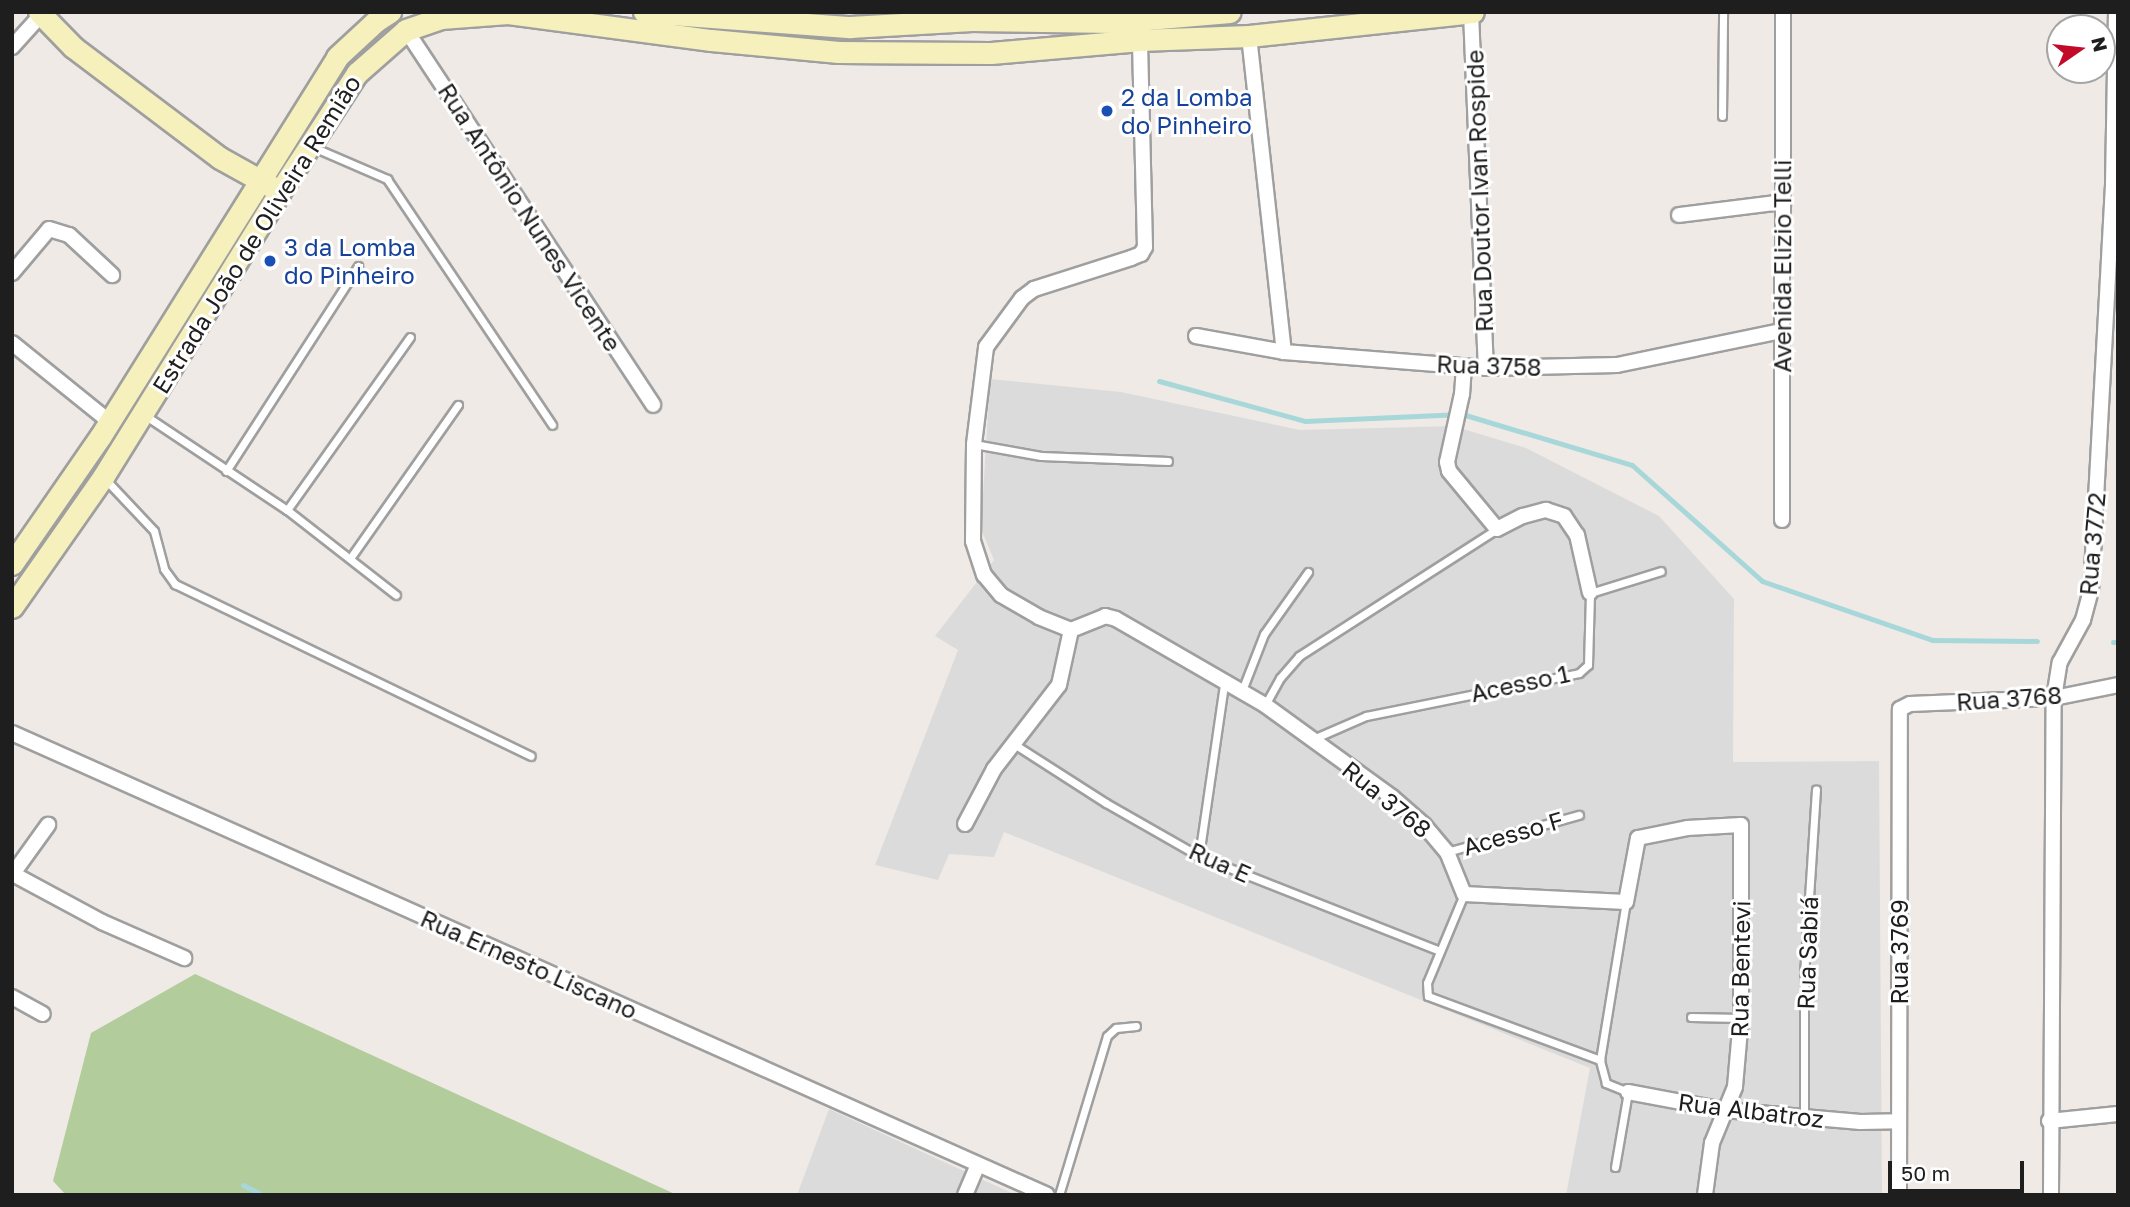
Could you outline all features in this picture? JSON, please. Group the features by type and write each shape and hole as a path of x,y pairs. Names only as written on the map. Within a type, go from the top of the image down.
{"main road":[{"path":"644,12 850,27 950,21 971,16 994,20 1114,22 1230,12"},
{"name":"Estrada João de Oliveira Remião","path":"15,597 103,477 280,191 357,73 406,30 441,18 508,13 711,40 838,52 991,53 1140,40 1249,36 1472,13"},
{"path":"40,14 73,47 220,158 280,191"},
{"name":"Estrada João de Oliveira Remião","path":"12,564 110,422 337,57 380,15"},
{"path":"991,53 988,32 994,20"},
{"path":"949,53 953,41 950,21"}],"street":[{"name":"Avenida Elizio Telli","path":"1782,520 1783,12"},
{"name":"Rua 3772","path":"2051,1195 2049,1121 2054,698 2060,662 2082,620 2091,591 2113,184 2116,12"},
{"name":"Rua Doutor Ivan Rospide","path":"1472,13 1486,368"},
{"path":"12,47 40,14"},
{"name":"Rua Antônio Nunes Vicente","path":"406,30 653,405"},
{"path":"1249,36 1284,352"},
{"path":"965,824 994,769 1059,685 1071,630 1001,595 984,575 973,541 974,444 986,347 1022,298 1034,289 1141,254 1145,247 1140,40"},
{"path":"1679,215 1783,202"},
{"path":"12,273 49,229 69,235 112,275"},
{"name":"Rua 3758","path":"1196,335 1284,352 1486,368 1617,365 1781,331"},
{"path":"12,343 110,422"},
{"path":"1464,366 1462,394 1447,463 1449,471 1497,529 1523,516 1546,510 1564,516 1577,535 1590,593"},
{"name":"Rua 3768","path":"1071,630 1105,616 1116,619 1224,684 1265,705 1392,797 1424,825 1447,852 1464,894"},
{"name":"Rua 3768","path":"1900,709 1910,704 2054,698 2118,685"},
{"name":"Rua 3769","path":"1899,1195 1900,709"},
{"name":"Rua Ernesto Liscano","path":"12,733 1047,1195"},
{"path":"48,825 13,874 102,922 184,958"},
{"name":"Rua Bentevi","path":"1626,902 1638,838 1687,828 1741,825 1741,1018 1735,1087 1712,1143 1706,1195"},
{"path":"1464,894 1626,902"},
{"path":"12,997 43,1014"},
{"name":"Rua Albatroz","path":"1628,1092 1724,1110 1804,1118 1899,1121"},
{"path":"2049,1121 2118,1114"},
{"path":"965,1195 978,1165"}],"lane":[{"path":"1722,117 1723,12"},
{"path":"310,145 387,179 552,425"},
{"path":"226,471 358,267"},
{"path":"287,510 410,337"},
{"path":"351,557 458,405"},
{"path":"142,414 287,510 397,595"},
{"path":"974,444 1041,456 1168,461"},
{"path":"103,477 154,531 164,569 175,584 531,756"},
{"path":"1265,705 1280,678 1299,656 1497,529"},
{"path":"1590,593 1661,571"},
{"path":"1241,693 1264,634 1308,572"},
{"name":"Acesso 1","path":"1311,740 1366,716 1579,673 1588,665 1590,593"},
{"path":"1199,856 1224,684"},
{"name":"Rua E","path":"1014,744 1106,803 1199,856 1440,951"},
{"name":"Rua Sabiá","path":"1804,1118 1804,975 1816,789"},
{"name":"Acesso F","path":"1447,852 1578,815"},
{"path":"1464,894 1427,983 1427,996 1600,1060 1626,902"},
{"path":"1691,1017 1741,1018"},
{"path":"1059,1195 1107,1036 1116,1028 1136,1026"},
{"name":"Rua Albatroz","path":"1600,1060 1605,1083 1628,1092"},
{"path":"1615,1167 1628,1092"}],"shaded area":[{"path":"990,379 1121,392 1300,430 1453,426 1526,448 1659,516 1734,599 1733,762 1879,761 1882,1195 1566,1195 1590,1068 1004,832 994,857 949,854 938,880 875,865 958,650 935,636 994,560 981,529"},
{"path":"829,1109 1016,1195 797,1195"}],"green space":[{"path":"195,974 677,1195 66,1195 53,1181 91,1033"}],"waterway":[{"path":"1159,381 1305,421 1462,414 1632,465 1762,581 1932,640 2037,641"},
{"path":"2113,642 2118,642"},
{"path":"243,1185 263,1195"}],"place":[{"name":"2 da Lomba do Pinheiro","path":"1107,111"},
{"name":"3 da Lomba do Pinheiro","path":"270,261"}]}
